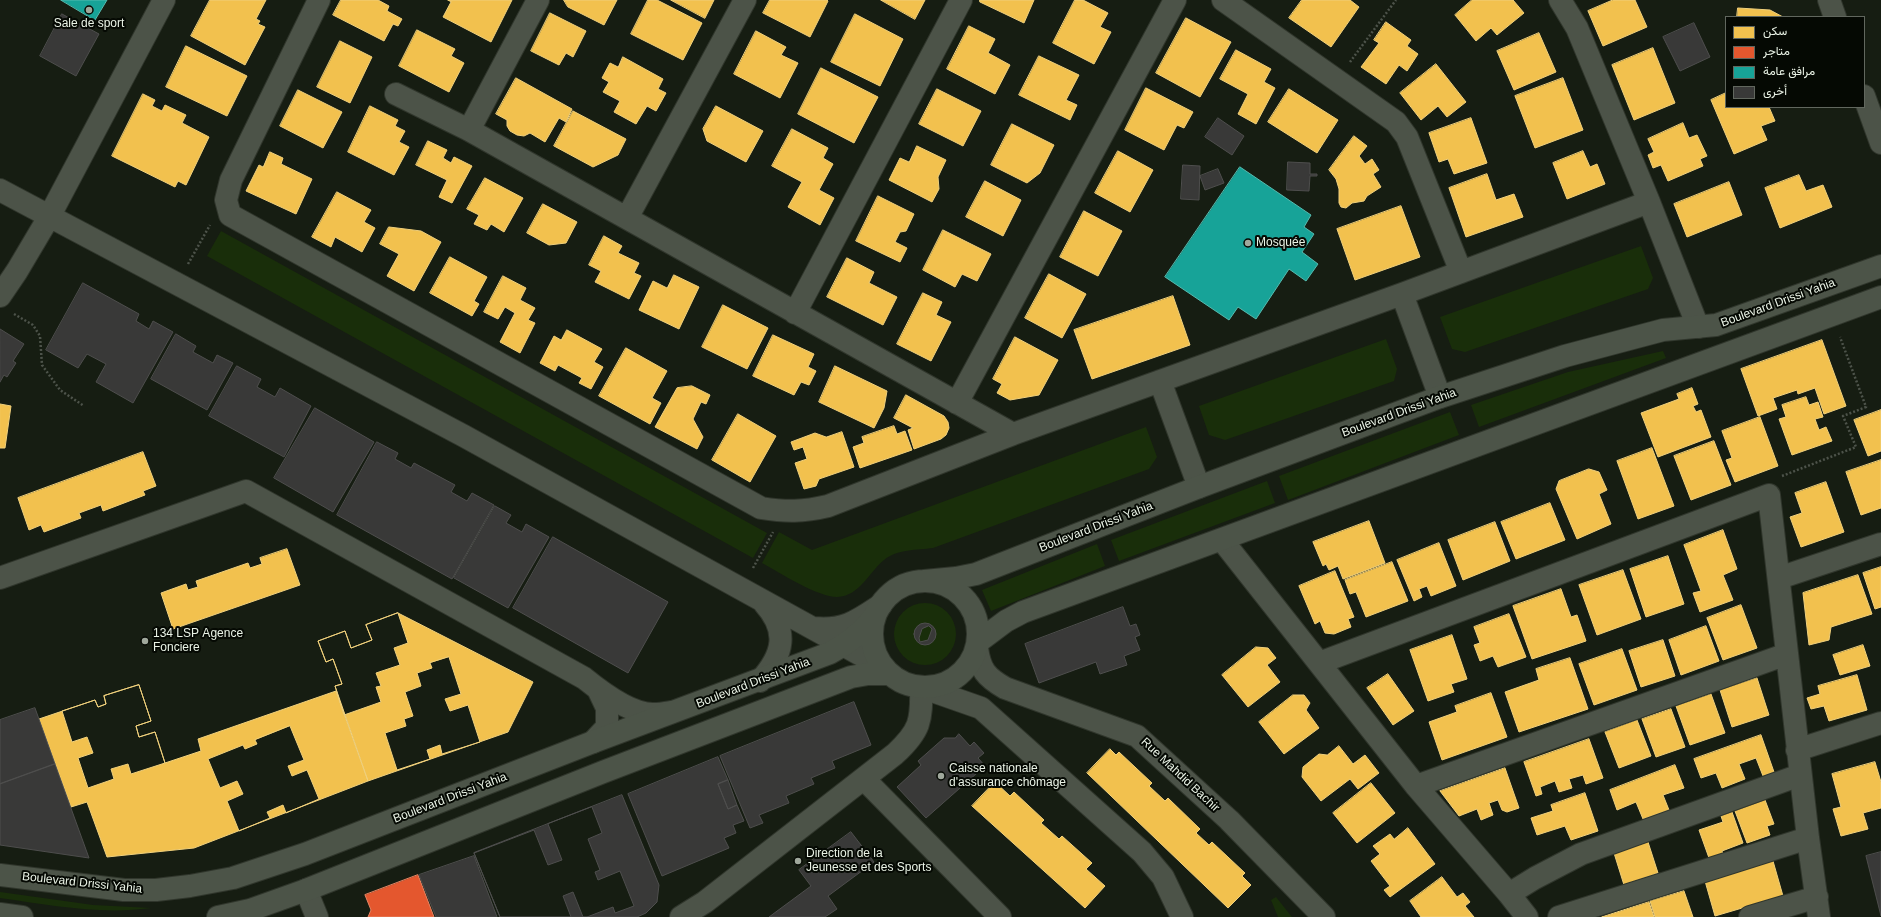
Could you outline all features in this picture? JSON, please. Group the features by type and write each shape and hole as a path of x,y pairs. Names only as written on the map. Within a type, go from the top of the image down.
{"main road":[{"name":"Boulevard Drissi Yahia","path":"924,581 956,578 976,574 1199,487 1440,397 1573,354 1663,330 1716,325 1881,266"},
{"path":"978,645 1006,621 1023,612 1222,540 1881,296"},
{"path":"924,581 947,586 966,599 977,620 978,645 973,660 966,670 956,678 945,684 921,688 910,686 887,671 878,658 873,642 872,626 878,610 895,590 914,582 924,581"},
{"name":"Boulevard Drissi Yahia","path":"0,875 124,890 156,890 190,886 233,878 305,854 592,742 760,681 830,653 845,646 865,629 878,610"},
{"path":"218,917 250,910 306,890 604,772 851,677 887,671"},
{"path":"0,914 22,917"}],"street":[{"path":"0,296 17,271 49,217 164,0"},
{"path":"319,0 231,180 226,200 230,215 761,508 784,512 805,511 828,506 1013,434 1402,294 1649,202"},
{"path":"469,130 538,0"},
{"path":"627,218 745,0"},
{"path":"795,313 961,0"},
{"path":"957,403 1175,0"},
{"path":"1223,0 1396,122 1407,137 1461,272"},
{"path":"1560,0 1577,28 1649,202 1698,327"},
{"path":"1829,0 1835,16"},
{"path":"396,94 469,130 1013,434"},
{"path":"1865,99 1881,143"},
{"path":"0,190 464,436 811,627 887,671"},
{"path":"1402,294 1440,397"},
{"path":"1160,381 1199,487"},
{"path":"0,578 246,490 584,678 598,689 640,711 652,714 677,711"},
{"path":"1319,663 1769,495 1797,750 1818,907 1750,917"},
{"path":"1222,540 1416,786 1527,917"},
{"path":"1779,578 1881,544"},
{"path":"760,681 772,667 778,656 781,645 779,627 772,612 762,600"},
{"path":"811,627 828,629 841,628 878,610"},
{"name":"Rue Mahdid Bachir","path":"978,645 983,670 991,679 1005,688 1137,736 1228,820 1324,917"},
{"path":"1416,786 1787,654"},
{"path":"681,917 705,902 864,779 909,741 915,732 921,712 921,688 981,708 1142,852 1162,877 1182,917"},
{"path":"592,742 607,727 607,708 598,689"},
{"path":"1797,750 1881,723"},
{"path":"1509,894 1581,854 1800,775"},
{"path":"864,779 1000,917"},
{"path":"1559,917 1808,838"},
{"path":"306,890 317,917"}],"path":[{"path":"1357,53 1396,0"},
{"path":"188,264 207,227"},
{"path":"13,313 33,325 40,336 42,364 60,390 84,406"},
{"path":"1769,495 1774,479 1856,447 1843,416 1866,407 1831,314"},
{"path":"757,561 773,531"}],"green space":[{"path":"221,231 767,533 753,558 207,256"},
{"path":"1641,246 1653,278 1648,289 1465,352 1452,349 1440,317"},
{"path":"1386,339 1397,369 1394,381 1225,440 1209,435 1199,406"},
{"path":"1663,351 1666,358 1479,427 1471,405 1568,372"},
{"path":"1450,412 1459,435 1288,500 1279,476"},
{"path":"1146,427 1157,457 1149,469 933,548 901,552 889,556 878,565 858,588 845,596 837,597 820,593 799,584 762,563 779,532 812,550"},
{"path":"1267,481 1275,503 1119,561 1111,540"},
{"path":"1097,544 1105,566 991,611 982,590"},
{"path":"925,603 937,606 947,612 953,622 956,634 953,646 947,656 937,662 925,665 913,662 903,656 897,646 894,634 897,622 903,612 913,606"},
{"path":"0,892 93,905 151,908 132,910 94,910 56,906 0,898"},
{"path":"1276,897 1292,917 1278,917 1271,900"}],"building: سكن":[{"path":"210,0 266,0 256,19 260,21 258,24 265,27 245,65 191,36"},
{"path":"341,0 378,0 389,6 387,11 402,19 398,26 393,24 384,41 333,15"},
{"path":"448,0 512,0 491,42 443,17 451,2"},
{"path":"564,0 617,0 604,25 568,7"},
{"path":"648,0 657,0 702,23 683,60 631,34"},
{"path":"671,0 714,0 705,18"},
{"path":"770,0 828,1 810,37 763,13"},
{"path":"881,0 925,0 915,19"},
{"path":"980,0 1034,0 1024,23 980,2"},
{"path":"1075,0 1083,0 1108,13 1100,27 1111,32 1094,64 1053,43"},
{"path":"1302,0 1350,0 1359,7 1331,47 1289,18"},
{"path":"1472,0 1513,0 1524,13 1497,35 1491,28 1476,41 1455,15"},
{"path":"1613,0 1635,0 1647,27 1603,46 1588,11"},
{"path":"1738,8 1770,10 1781,16 1737,16"},
{"path":"550,13 586,31 573,57 566,53 559,65 531,51"},
{"path":"855,14 903,39 880,86 831,62"},
{"path":"1186,18 1231,42 1200,97 1156,73"},
{"path":"1386,22 1411,40 1407,46 1418,54 1407,71 1399,65 1386,84 1361,67 1379,43 1374,40"},
{"path":"969,26 995,39 988,53 1010,65 995,94 947,69"},
{"path":"417,30 455,49 451,56 464,63 449,92 399,66"},
{"path":"756,31 786,47 781,55 798,63 780,98 734,74"},
{"path":"1539,33 1556,72 1514,90 1497,51"},
{"path":"340,41 372,57 350,103 317,87"},
{"path":"186,46 247,76 227,116 166,87"},
{"path":"1653,48 1675,103 1634,120 1612,65"},
{"path":"1236,50 1271,69 1264,82 1275,88 1256,124 1238,114 1248,94 1220,79"},
{"path":"1039,56 1079,75 1066,100 1077,105 1070,120 1019,95"},
{"path":"623,57 663,79 658,89 666,93 656,111 647,106 636,124 614,112 620,101 603,92 609,82 602,78 610,63 618,67"},
{"path":"1436,64 1466,102 1447,117 1438,106 1421,120 1400,93"},
{"path":"821,68 878,97 854,143 798,114"},
{"path":"516,78 572,109 566,122 559,118 545,142 530,133 524,136 517,135 510,131 507,126 507,120 496,114"},
{"path":"1563,78 1583,130 1535,148 1515,96"},
{"path":"1146,88 1193,112 1184,128 1177,125 1164,150 1125,130"},
{"path":"937,89 981,111 963,146 919,124"},
{"path":"1289,89 1338,120 1317,153 1268,122"},
{"path":"298,90 342,112 323,148 280,126"},
{"path":"1725,93 1725,108 1769,108 1775,121 1761,126 1767,140 1734,154 1711,100"},
{"path":"143,94 155,100 152,106 162,111 165,105 186,115 182,123 209,137 186,185 178,181 175,187 112,156"},
{"path":"370,106 398,120 395,126 405,131 399,142 409,147 394,175 348,152"},
{"path":"716,106 763,131 746,162 707,141 703,129"},
{"path":"573,111 626,139 618,155 593,167 554,146"},
{"path":"1471,118 1487,163 1454,174 1448,159 1439,162 1429,133"},
{"path":"1683,123 1689,138 1697,135 1707,156 1700,159 1703,166 1668,181 1661,165 1653,168 1648,155 1654,152 1648,139"},
{"path":"1012,124 1054,145 1040,173 1027,183 991,165"},
{"path":"792,129 828,148 823,158 833,164 819,190 834,198 820,225 788,207 802,182 772,166"},
{"path":"1354,136 1367,146 1359,156 1365,164 1372,159 1379,170 1373,174 1381,187 1367,196 1364,201 1352,203 1346,208 1341,207 1339,203 1339,189 1336,179 1329,170"},
{"path":"428,141 447,150 443,158 451,163 454,157 472,166 452,203 439,197 447,180 416,165"},
{"path":"917,146 946,160 938,177 939,189 932,202 889,180 900,158 909,162"},
{"path":"1118,151 1153,170 1130,212 1095,193"},
{"path":"1583,151 1590,167 1597,164 1605,184 1567,199 1553,163"},
{"path":"270,152 283,158 281,164 312,179 296,214 246,191 259,165 263,167"},
{"path":"1487,174 1496,200 1514,194 1523,217 1466,237 1449,188"},
{"path":"1799,175 1806,191 1823,185 1832,207 1780,228 1765,188"},
{"path":"485,178 523,198 504,232 491,224 487,230 474,224 479,215 467,209"},
{"path":"985,181 1021,200 1003,236 966,217"},
{"path":"1729,182 1742,215 1687,237 1674,204"},
{"path":"337,192 371,210 364,222 375,228 362,252 335,237 331,247 312,237"},
{"path":"878,196 914,214 906,231 900,232 895,242 907,248 900,262 856,241"},
{"path":"543,204 577,222 566,243 549,245 527,233"},
{"path":"1401,206 1420,257 1355,280 1337,229"},
{"path":"1084,211 1122,231 1098,276 1060,257"},
{"path":"389,227 421,231 441,242 414,291 387,276 399,254 380,244"},
{"path":"943,230 991,254 977,281 962,274 955,287 923,270"},
{"path":"604,236 622,246 618,253 639,263 634,273 641,276 629,299 595,282 601,271 589,265"},
{"path":"450,257 487,277 474,301 479,304 472,316 430,293"},
{"path":"847,258 874,272 869,283 897,297 883,325 827,297"},
{"path":"1049,274 1086,294 1062,338 1025,318"},
{"path":"674,275 699,287 679,329 639,310 653,281 667,288"},
{"path":"503,276 526,288 520,300 535,308 528,320 535,323 520,353 500,342 515,313 505,307 498,319 484,312"},
{"path":"923,293 942,302 936,315 951,322 931,361 897,344"},
{"path":"1173,296 1190,345 1092,379 1074,330"},
{"path":"723,305 768,328 747,369 702,347"},
{"path":"567,330 602,349 594,362 603,367 591,389 579,383 582,378 558,365 555,371 540,363 554,336 561,340"},
{"path":"773,335 814,354 808,367 816,371 809,385 801,382 794,395 753,376"},
{"path":"1015,337 1058,360 1039,395 1010,400 997,393 1002,384 993,379"},
{"path":"1822,340 1846,406 1824,414 1815,388 1798,394 1797,390 1773,398 1777,409 1758,416 1741,369"},
{"path":"626,348 667,371 652,398 661,403 650,424 599,396"},
{"path":"835,366 887,391 884,408 874,428 819,402"},
{"path":"692,386 710,395 706,404 701,402 693,419 703,437 697,449 655,427 677,388"},
{"path":"1692,388 1698,404 1693,406 1696,412 1701,410 1711,437 1658,457 1641,413 1679,399 1677,394"},
{"path":"906,395 944,416 948,422 949,428 946,435 941,439 914,449 908,430 913,428 894,418"},
{"path":"1806,397 1809,405 1818,402 1823,417 1815,419 1819,430 1826,427 1832,441 1792,455 1779,419 1786,417 1782,405"},
{"path":"0,404 11,406 5,448 0,448"},
{"path":"1881,410 1881,451 1868,456 1854,420"},
{"path":"738,414 776,436 750,482 712,460"},
{"path":"1760,417 1778,466 1735,482 1726,460 1732,458 1722,431"},
{"path":"894,426 897,434 905,431 912,450 860,468 853,447 864,443 862,437"},
{"path":"842,432 854,467 819,479 816,486 804,489 795,463 807,459 803,447 794,450 791,442 815,433 826,437"},
{"path":"1714,441 1731,485 1691,500 1674,456"},
{"path":"1652,448 1674,506 1638,519 1617,461"},
{"path":"143,452 156,486 143,491 145,495 103,511 101,505 79,513 81,518 44,532 41,525 29,530 18,498"},
{"path":"1881,460 1881,508 1861,515 1846,472"},
{"path":"1589,469 1599,472 1607,490 1599,494 1611,524 1577,539 1556,489 1559,481"},
{"path":"1826,482 1844,532 1801,547 1790,517 1802,513 1795,493"},
{"path":"1550,503 1565,540 1516,559 1501,522"},
{"path":"1369,521 1385,563 1343,579 1338,566 1329,570 1326,564 1323,566 1313,542"},
{"path":"1495,522 1510,561 1463,580 1448,540"},
{"path":"1723,530 1737,569 1723,575 1733,600 1700,612 1693,593 1701,591 1684,545"},
{"path":"1439,543 1456,586 1431,596 1427,586 1419,589 1422,597 1414,601 1397,560"},
{"path":"287,549 300,585 173,629 161,593 186,584 188,590 198,587 196,581 248,563 250,568 262,564 260,558"},
{"path":"1668,556 1684,604 1646,617 1630,569"},
{"path":"1392,562 1408,601 1366,617 1356,592 1350,594 1345,580"},
{"path":"1881,567 1881,607 1875,609 1863,573"},
{"path":"1623,570 1641,619 1597,635 1579,585"},
{"path":"1335,571 1354,617 1348,619 1351,627 1334,634 1325,633 1320,621 1315,624 1299,586"},
{"path":"1858,575 1872,614 1831,627 1829,640 1809,645 1803,593"},
{"path":"1561,589 1571,617 1577,615 1586,641 1532,659 1513,606"},
{"path":"1741,605 1757,648 1723,660 1707,618"},
{"path":"398,613 533,682 508,732 368,781 335,686 342,684 333,659 326,662 318,641 345,631 351,648 372,640 366,625"},
{"path":"398,613 408,643 394,648 400,665 376,673 381,686 376,687 381,702 344,715 335,686 342,684 333,659 326,662 318,641 345,631 351,648 372,640 366,625"},
{"path":"1509,614 1526,657 1498,667 1493,656 1480,661 1474,645 1480,643 1474,627"},
{"path":"1706,626 1719,661 1681,675 1669,640"},
{"path":"1452,635 1467,679 1451,684 1454,692 1428,701 1410,650"},
{"path":"1663,640 1675,676 1641,687 1629,651"},
{"path":"1863,645 1870,666 1840,675 1833,655"},
{"path":"1256,647 1268,648 1276,658 1267,665 1280,682 1248,707 1222,675"},
{"path":"1622,649 1637,690 1594,705 1579,664"},
{"path":"449,657 461,694 445,699 450,711 468,705 480,742 442,754 440,745 427,750 430,759 397,770 385,733 406,726 404,719 413,716 405,692 421,686 417,673 432,668 430,663"},
{"path":"1570,658 1588,709 1519,732 1505,692 1539,680 1536,669"},
{"path":"1388,674 1414,711 1393,725 1367,688"},
{"path":"1857,675 1867,710 1829,721 1824,706 1811,709 1807,698 1820,694 1818,686"},
{"path":"1757,678 1769,715 1732,727 1720,690"},
{"path":"139,685 151,721 136,726 139,737 155,732 165,763 201,751 198,739 336,691 368,781 194,848 107,857 87,802 71,807 39,719 95,700 98,707 106,704 104,696"},
{"path":"139,685 151,721 136,726 139,737 155,732 165,763 131,774 128,764 111,769 114,779 88,788 78,758 93,753 87,737 72,742 62,711 95,700 98,707 106,704 104,696"},
{"path":"1491,693 1507,737 1442,760 1429,722 1457,712 1455,706"},
{"path":"1711,694 1725,733 1690,745 1676,706"},
{"path":"1293,695 1304,695 1310,703 1306,710 1319,728 1284,754 1259,722"},
{"path":"1671,709 1685,747 1656,757 1642,719"},
{"path":"1637,720 1651,756 1619,768 1605,732"},
{"path":"290,726 304,760 288,766 292,776 307,770 319,799 286,813 283,805 267,812 270,818 239,831 227,801 243,794 237,781 220,788 208,759 243,745 245,749 257,744 255,740"},
{"path":"1761,735 1774,772 1763,776 1756,758 1739,764 1745,779 1722,788 1716,773 1701,778 1694,759"},
{"path":"1589,739 1603,778 1586,784 1583,775 1569,779 1572,788 1559,792 1555,781 1540,787 1542,794 1536,796 1524,762"},
{"path":"1339,746 1353,764 1365,755 1379,773 1358,789 1350,779 1321,801 1302,777 1303,767 1319,754 1327,755"},
{"path":"1110,749 1116,755 1119,752 1152,783 1149,786 1165,801 1168,798 1200,829 1196,833 1209,845 1212,842 1245,873 1242,876 1251,885 1228,908 1087,773"},
{"path":"1875,762 1881,782 1881,808 1863,813 1868,829 1841,836 1833,809 1841,807 1832,774"},
{"path":"1675,765 1684,788 1663,795 1669,810 1643,819 1636,802 1617,810 1610,790"},
{"path":"1505,768 1519,808 1507,812 1502,810 1498,800 1489,803 1493,815 1481,820 1477,809 1459,816 1440,791"},
{"path":"995,782 1010,796 1014,792 1044,820 1041,823 1059,839 1062,836 1092,863 1086,869 1105,886 1085,908 972,806"},
{"path":"1371,783 1395,813 1357,843 1333,813"},
{"path":"1585,793 1598,831 1571,840 1565,826 1537,835 1531,818 1553,811 1551,805"},
{"path":"1765,800 1774,824 1767,826 1770,835 1747,843 1735,811"},
{"path":"1732,812 1743,843 1722,851 1723,854 1709,858 1699,830 1723,822 1721,816"},
{"path":"1408,828 1435,864 1390,897 1384,890 1390,886 1371,861 1380,854 1373,846 1390,834 1394,839"},
{"path":"1648,842 1658,873 1624,885 1614,853"},
{"path":"1773,861 1783,896 1715,916 1705,881"},
{"path":"1442,877 1457,897 1463,893 1470,902 1465,906 1474,917 1421,917 1410,901"},
{"path":"1684,891 1693,917 1655,917 1650,901"},
{"path":"1649,902 1654,917 1602,917"}],"building: متاجر":[{"path":"418,875 434,917 368,917 371,910 365,895"}],"building: مرافق عامة":[{"name":"Sale de sport","path":"61,0 107,0 95,20"},
{"name":"Mosquée","path":"1240,167 1311,215 1304,227 1314,234 1302,252 1318,264 1306,281 1289,269 1256,319 1238,307 1229,320 1165,277"}],"building: أخرى":[{"path":"62,14 99,34 76,76 40,56"},
{"path":"1694,23 1710,57 1680,71 1663,37"},
{"path":"1218,118 1244,136 1232,155 1205,137"},
{"path":"1288,162 1310,163 1310,174 1317,174 1317,176 1310,176 1309,191 1287,190"},
{"path":"1183,165 1200,166 1199,200 1181,199"},
{"path":"1218,169 1224,183 1205,190 1200,176"},
{"path":"83,283 139,314 136,321 149,329 153,321 173,332 133,403 96,382 106,364 87,354 78,368 46,350"},
{"path":"0,329 24,344 13,361 16,363 7,377 4,375 0,382"},
{"path":"176,334 196,346 193,352 213,363 217,355 233,363 207,410 151,379"},
{"path":"237,366 261,379 257,387 275,397 280,388 311,406 284,457 209,416"},
{"path":"315,408 374,442 333,512 274,478"},
{"path":"377,442 398,453 395,459 411,468 414,463 455,485 451,492 467,501 472,493 494,505 452,579 337,515"},
{"path":"495,506 511,515 506,523 522,532 526,524 549,537 508,608 454,578"},
{"path":"553,537 668,602 628,673 513,608"},
{"path":"1123,607 1130,626 1136,624 1140,635 1135,637 1140,650 1124,656 1127,665 1100,674 1096,662 1039,683 1025,644"},
{"path":"925,623 929,624 935,630 935,638 929,644 925,645 921,644 915,638 914,634 915,630 921,624"},
{"path":"929,626 932,629 928,640 920,642 919,638 922,629"},
{"path":"854,702 871,745 832,761 835,768 811,778 814,784 786,796 789,803 759,815 763,823 750,828 720,756"},
{"path":"35,708 55,764 0,784 0,720"},
{"name":"Caisse nationale d'assurance chômage","path":"959,734 970,746 974,742 984,753 978,758 985,766 926,818 897,787 921,765 918,761 944,738 955,738"},
{"path":"718,757 728,780 718,784 728,809 737,805 744,821 733,825 736,833 724,838 729,848 662,876 628,794"},
{"path":"55,764 89,858 0,845 0,784"},
{"path":"728,780 737,805 728,809 718,784"},
{"path":"622,795 659,885 657,902 646,913 637,917 500,917 474,853"},
{"path":"592,807 602,833 588,839 600,870 595,872 598,880 620,871 634,906 615,913 613,907 587,917 583,917 573,892 563,896 571,917 500,917 474,853 534,830 548,865 562,860 548,824"},
{"path":"851,832 874,862 828,896 837,909 825,917 769,917 811,886 799,870"},
{"path":"1881,852 1881,916 1866,856"},
{"path":"474,856 497,917 436,917 419,875"}],"place":[{"name":"Sale de sport","path":"89,10"},
{"name":"Mosquée","path":"1248,243"},
{"name":"134 LSP Agence Fonciere","path":"145,641"},
{"name":"Caisse nationale d'assurance chômage","path":"941,776"},
{"name":"Direction de la Jeunesse et des Sports","path":"798,861"}]}
